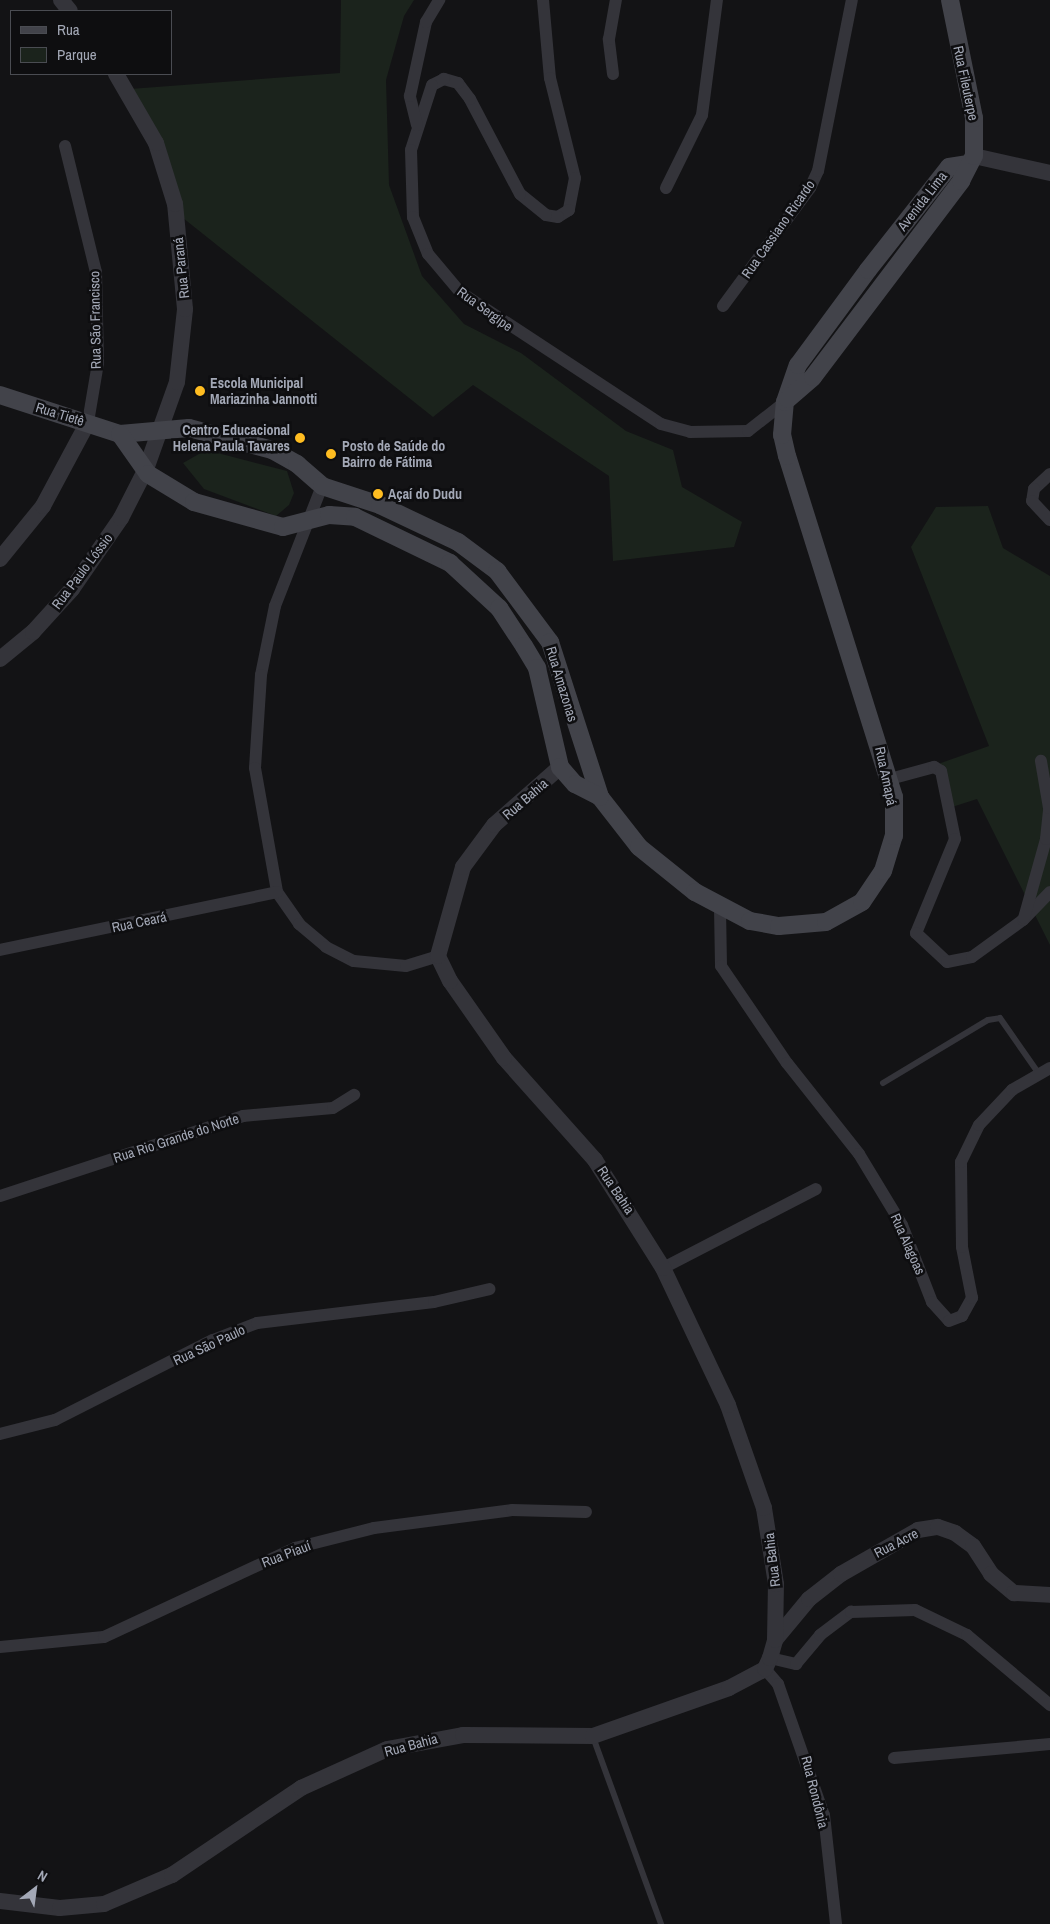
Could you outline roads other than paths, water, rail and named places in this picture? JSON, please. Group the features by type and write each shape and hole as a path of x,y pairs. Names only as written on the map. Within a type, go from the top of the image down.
{"main road":[{"name":"Rua Fileuterpe","path":"950,0 974,118 971,160"},
{"name":"Avenida Lima","path":"785,402 798,365 868,270 949,167 971,160"},
{"name":"Avenida Lima","path":"785,402 813,377 962,181 971,160"},
{"path":"868,270 884,283"},
{"name":"Rua Tietê","path":"0,395 88,422 120,434 161,428"},
{"name":"Rua Amapá","path":"578,737 600,797 639,847 720,908 779,926 826,922 862,902 883,871 894,836 890,779 787,456 782,435 785,402"},
{"name":"Rua Amazonas","path":"161,428 189,428 272,450 298,464 322,486 380,505 458,542 497,571 522,600 557,659 578,737"},
{"path":"120,434 146,469"},
{"name":"Rua Amazonas","path":"146,469 160,485 194,502 283,527 329,515 372,523 450,563 480,588 537,668 554,743"},
{"path":"372,523 380,505"},
{"path":"480,588 497,571"},
{"path":"537,668 557,659"},
{"path":"560,767 554,743 578,737"},
{"name":"Rua Amapá","path":"560,767 576,784 600,797"}],"street":[{"path":"61,0 69,10"},
{"name":"Rua Sergipe","path":"439,0 426,22 410,96 417,125 411,167 413,217 428,254 460,292 661,424 690,432 748,431 785,402"},
{"path":"417,125 432,85 444,79 458,83 520,194 546,216 558,217 569,210 575,178 550,78 543,0"},
{"path":"613,74 609,39 616,0"},
{"path":"666,188 702,114 717,0"},
{"name":"Rua Cassiano Ricardo","path":"722,306 810,188 818,171 852,0"},
{"name":"Rua Paraná","path":"117,75 156,143 175,204 185,309 177,382 146,469"},
{"name":"Rua São Francisco","path":"0,559 43,506 88,422 98,363 96,272 65,146"},
{"path":"971,160 1050,173"},
{"name":"Rua Paulo Lóssio","path":"0,659 33,632 72,589 121,518 146,469"},
{"path":"1050,474 1034,489 1032,501 1050,520"},
{"path":"322,486 305,522 275,606 261,675 255,768 277,892 299,924 326,947 354,961 406,966 438,956"},
{"path":"1023,920 1046,839 1049,808 1041,761"},
{"name":"Rua Bahia","path":"0,1901 60,1908 104,1904 136,1894 172,1875 280,1800 387,1749 463,1735 592,1736 729,1688 768,1663 776,1640 774,1557 764,1508 728,1406 663,1268 595,1160 504,1058 450,981 438,956 463,867 494,825 560,767"},
{"path":"890,779 934,767 941,771 953,815 954,847 918,926 920,940 947,962 959,963 1023,920 1050,892"},
{"name":"Rua Ceará","path":"0,950 277,892"},
{"name":"Rua Alagoas","path":"720,908 721,966 788,1063 859,1154 902,1225 932,1302 949,1321 962,1316 972,1298 962,1247 961,1162 979,1125 1012,1090 1045,1071"},
{"name":"Rua Rio Grande do Norte","path":"0,1196 243,1116 334,1108 354,1095"},
{"path":"663,1268 816,1189"},
{"name":"Rua São Paulo","path":"0,1434 55,1420 213,1340 257,1323 434,1302 490,1289"},
{"name":"Rua Piauí","path":"0,1647 104,1637 295,1548 374,1528 512,1510 586,1512"},
{"name":"Rua Acre","path":"776,1640 809,1600 842,1574 918,1530 938,1527 973,1546 1004,1588 1032,1596 1050,1595"},
{"path":"768,1663 796,1664 820,1635 851,1612 914,1610 967,1635 1050,1703"},
{"name":"Rua Rondônia","path":"768,1663 798,1734 824,1815 836,1924"},
{"path":"894,1758 1050,1744"}],"lane":[{"path":"883,1082 988,1020 1000,1018 1045,1071"},
{"path":"592,1736 661,1924"}],"place":[{"name":"Escola Municipal Mariazinha Jannotti","path":"200,391"},
{"name":"Centro Educacional Helena Paula Tavares","path":"300,438"},
{"name":"Posto de Saúde do Bairro de Fátima","path":"331,454"},
{"name":"Açaí do Dudu","path":"378,494"}]}
